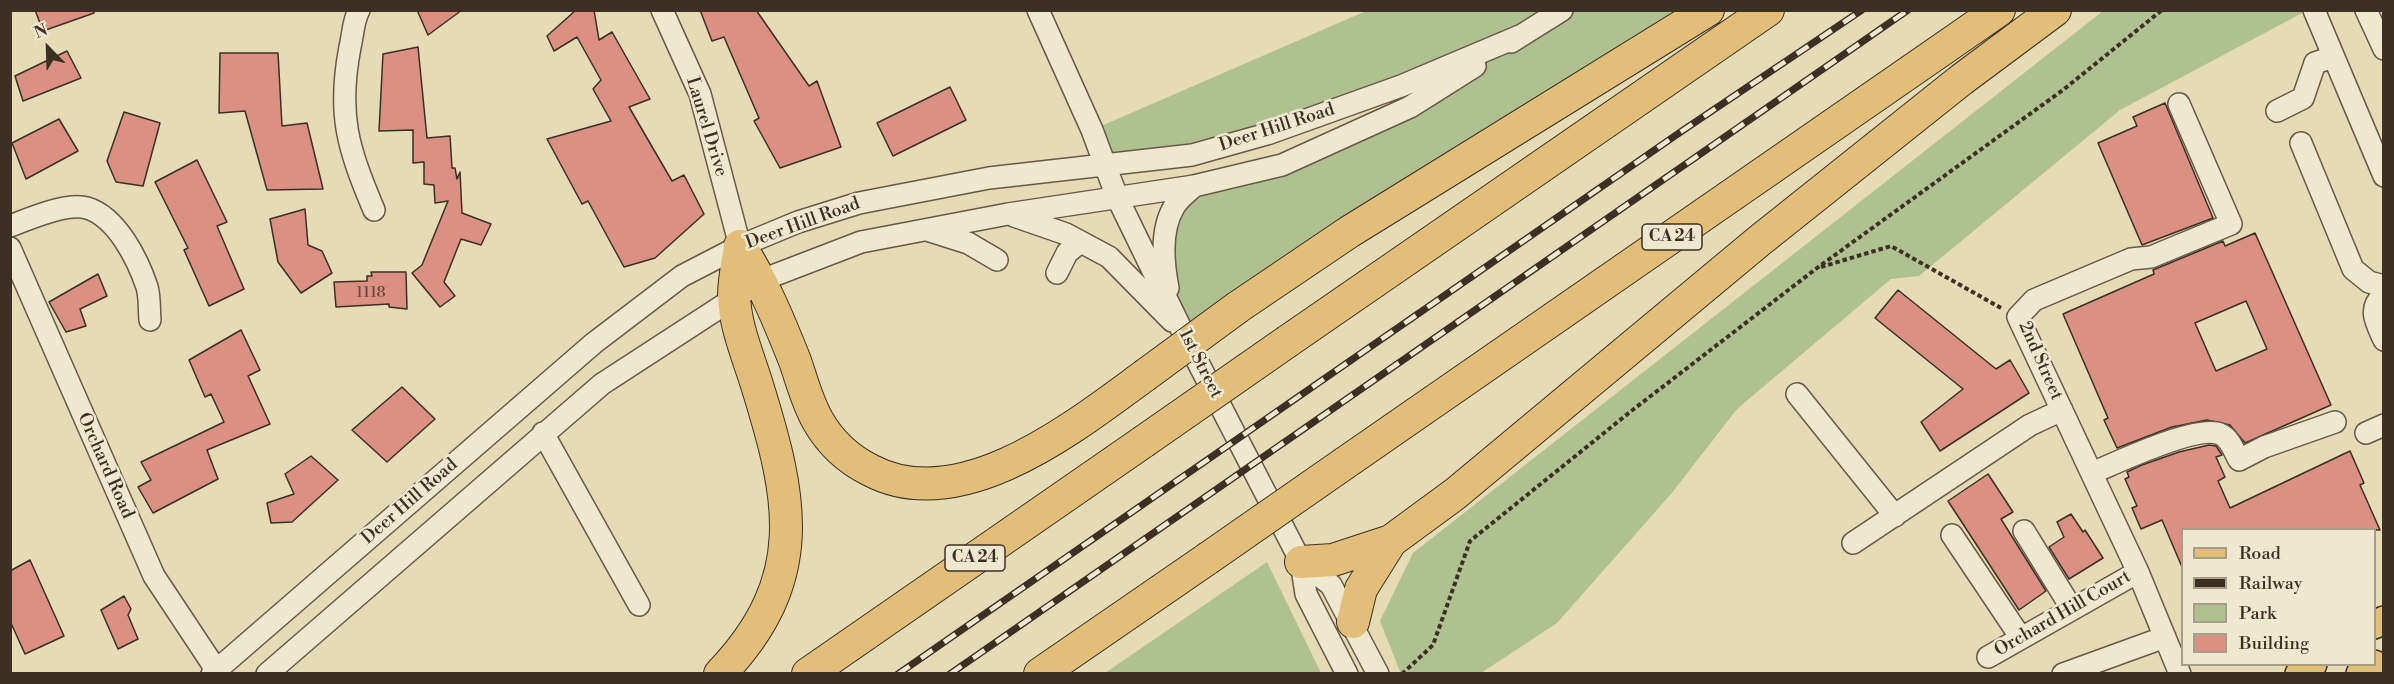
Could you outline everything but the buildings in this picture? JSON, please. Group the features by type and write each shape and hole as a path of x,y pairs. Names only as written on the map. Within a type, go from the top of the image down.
{"highway":[{"path":"740,246 762,280 812,409 824,430 854,461 893,480 939,484 988,472 1059,434 1144,376 1238,307 1349,232 1708,10"},
{"name":"CA 24","path":"808,674 1768,10"},
{"name":"CA 24","path":"1040,674 1999,10"},
{"path":"1302,562 1333,560 1391,541 1473,479 1786,220 1961,80 2055,10"},
{"path":"720,674 749,639 766,610 783,559 787,522 781,464 740,329 734,296 740,246"},
{"path":"1353,622 1361,589 1391,541"}],"street":[{"path":"359,10 346,68 344,110 351,154 374,210"},
{"name":"Laurel Drive","path":"662,10 700,94 740,246"},
{"name":"1st Street","path":"1038,10 1117,197 1302,562 1306,594 1347,674"},
{"name":"Deer Hill Road","path":"267,674 602,384 734,296 762,280 861,242 1008,214 1194,186 1282,165 1410,107 1562,10"},
{"path":"2314,10 2384,176"},
{"path":"2366,10 2384,49"},
{"name":"Deer Hill Road","path":"216,672 594,343 682,276 740,246 798,222 859,202 989,178 1192,155 1267,134 1401,86 1522,35"},
{"path":"2277,111 2303,98 2315,63 2333,57"},
{"name":"2nd Street","path":"2179,105 2231,224 2151,257 2131,260 2034,300 2018,317 2138,572 2180,674"},
{"path":"2301,143 2353,268 2369,282 2384,286"},
{"path":"1178,321 1164,267 1165,231 1174,206 1194,186"},
{"path":"10,226 58,210 86,208 110,224 130,250 148,289 150,320"},
{"path":"1008,214 1032,220 1109,257 1178,321"},
{"path":"924,230 968,243 996,260"},
{"path":"1057,273 1067,253 1080,242"},
{"name":"Orchard Road","path":"10,248 154,576 216,672"},
{"path":"2384,294 2374,306 2372,313 2384,340"},
{"path":"1797,394 1894,516"},
{"path":"1853,543 2030,425 2062,410"},
{"path":"2092,473 2170,441 2201,433 2221,434 2228,440 2239,460 2264,447 2335,422"},
{"path":"543,433 639,605"},
{"path":"2024,531 2072,609"},
{"path":"1952,535 2021,638"},
{"name":"1st Street","path":"1302,562 1331,585 1353,622 1378,674"},
{"name":"Orchard Hill Court","path":"1988,657 2138,572"},
{"path":"2063,674 2165,637"}],"path":[{"path":"1402,674 1433,645 1470,541 1630,412 1817,268 2063,90 2162,10"},
{"path":"1817,268 1891,246 2018,317"}],"green space":[{"path":"1366,11 1679,11 1182,331 1173,312 1165,231 1194,186 1282,165 1517,38 1267,134 1105,163 1092,130"},
{"path":"2103,11 2306,11 2120,110 1919,276 1891,279 1737,409 1671,494 1557,623 1481,673 1401,674 1380,621 1413,553"},
{"path":"1267,562 1321,673 1105,673"}],"railway":[{"path":"898,674 1682,131 1862,10"},
{"path":"950,674 1908,10"}]}
